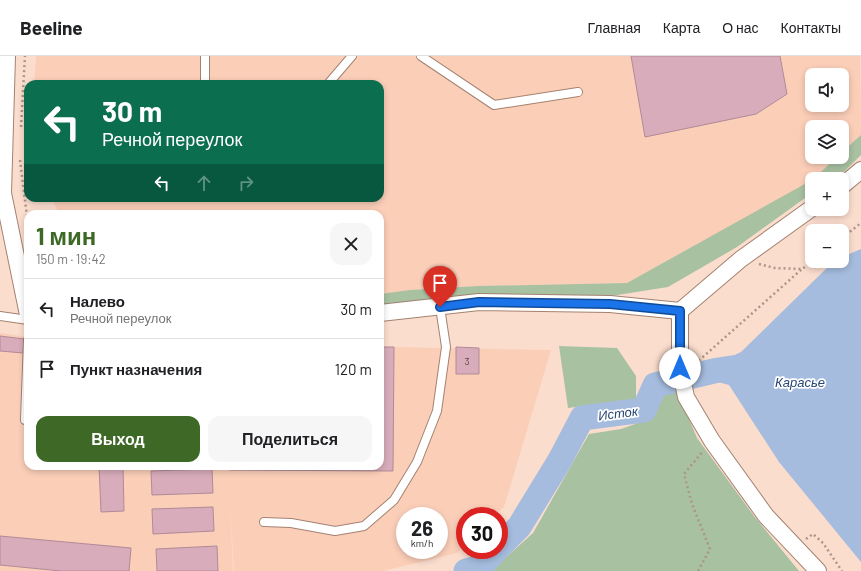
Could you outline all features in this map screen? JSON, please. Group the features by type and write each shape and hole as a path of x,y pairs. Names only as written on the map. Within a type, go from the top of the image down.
{"street":[{"path":"7,56 2,192 24,296"},
{"path":"849,180 861,170"},
{"path":"384,313 479,302 610,304 680,311 741,259 805,213"},
{"path":"680,311 680,368 686,396 712,441 766,516 818,571"}],"lane":[{"path":"205,56 205,80"},
{"path":"331,80 352,56"},
{"path":"421,56 494,105 578,92"},
{"path":"264,522 291,523 335,531 364,526 394,500 417,462 437,411 446,347 440,307"},
{"path":"0,316 24,319"}],"path":[{"path":"21,133 25,56"},
{"path":"19,156 24,194"},
{"path":"849,232 861,223"},
{"path":"741,259 775,268 802,269"},
{"path":"680,368 695,364 805,267"},
{"path":"698,571 710,549 692,504 684,474 712,441"},
{"path":"796,547 813,534 823,543 842,571"}],"shaded area":[{"path":"36,56 860,56 861,135 849,146 849,120 805,120 805,164 829,164 821,172 805,172 805,185 627,283 478,286 410,290 384,293 384,210 57,210 54,202 384,202 384,80 34,80"},
{"path":"0,333 24,336 24,470 384,470 384,432 394,347 551,350 504,507 456,507 456,553 448,555 448,507 396,507 396,559 432,559 383,571 234,571 230,502 233,571 0,571"}],"green space":[{"path":"861,135 861,155 845,171 821,172 829,164 849,164 849,146"},
{"path":"805,184 805,198 737,247 668,287 611,296 557,298 384,313 384,293 410,290 478,286 627,283"},
{"path":"559,346 617,348 636,376 636,399 568,408"},
{"path":"676,388 697,438 754,516 799,571 491,571 504,559 508,559 508,556 533,533 589,434 621,429 652,418 665,391"}],"water":[{"name":"Карасье","path":"861,249 861,562 779,462 729,385 714,381 712,366 741,352 827,268 849,268 849,254"}],"building":[{"path":"631,56 780,56 787,94 756,114 645,137"},
{"path":"0,336 24,339 23,353 0,351"},
{"path":"384,347 394,347 393,471 229,470 384,470"},
{"path":"456,347 479,348 479,374 456,374"},
{"path":"99,470 123,470 124,511 101,512"},
{"path":"212,470 213,493 152,495 151,471"},
{"path":"213,507 214,531 153,534 152,509"},
{"path":"0,536 131,548 129,571 61,571 0,565"},
{"path":"217,546 218,571 157,571 156,549"}],"waterway":[{"name":"Исток","path":"508,538 519,527 560,460 582,418 644,410 655,385 718,370 745,366"},
{"name":"Исток","path":"466,571 480,567 488,559"}],"route":[{"path":"440,307 479,302 610,304 680,311 680,368"}]}
